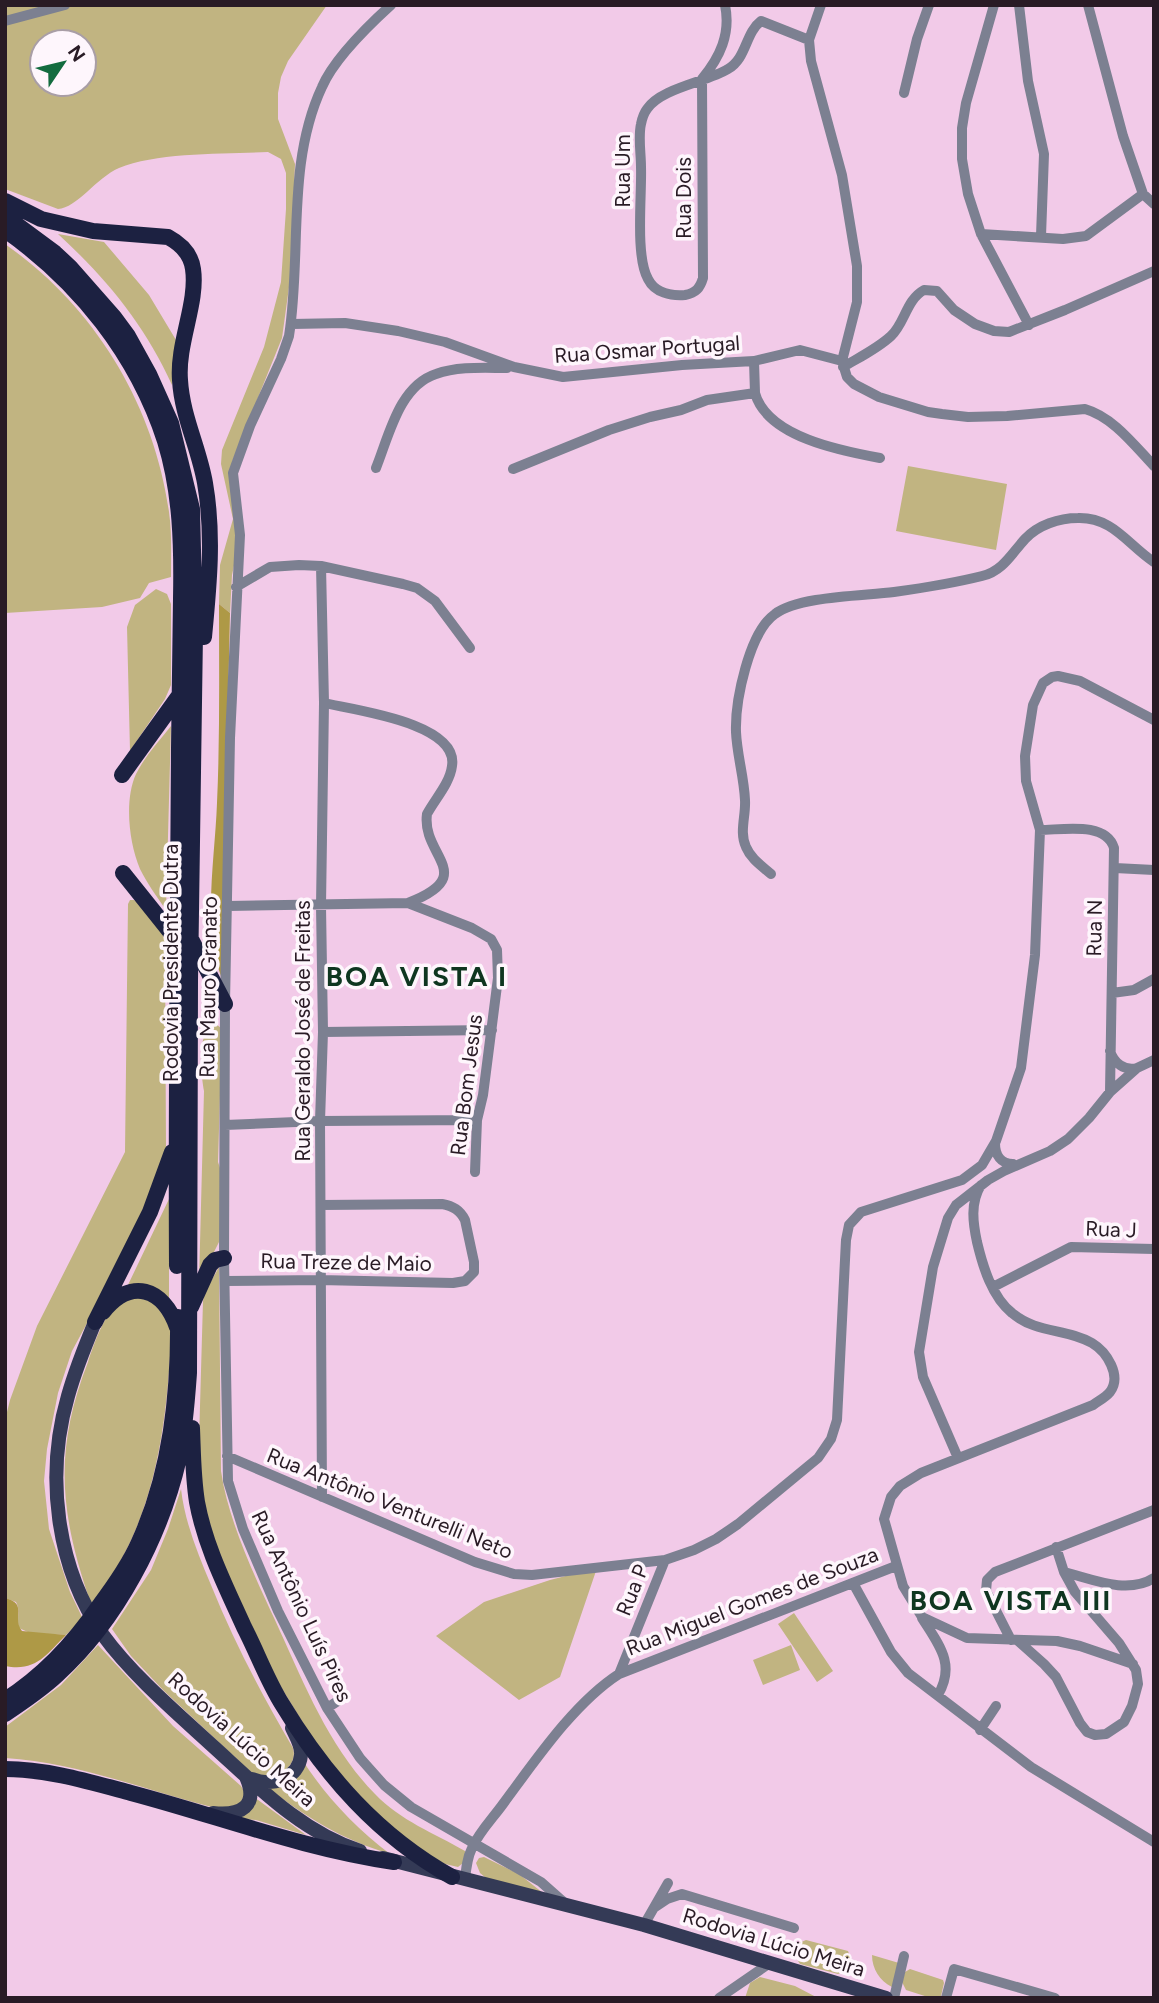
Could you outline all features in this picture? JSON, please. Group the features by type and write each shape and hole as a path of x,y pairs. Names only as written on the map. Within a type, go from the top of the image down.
{"highway":[{"path":"5,201 41,219 93,231 168,237 184,249 193,268 194,280 180,362 180,380 186,416 205,481 211,528 193,775"},
{"name":"Rodovia Presidente Dutra","path":"5,216 55,253 89,287 114,317 149,374 171,423 188,486 193,530 195,633 193,775 177,1132 178,1330 172,1424 165,1466 138,1544 112,1588 83,1630 51,1666 5,1700"},
{"name":"Rodovia Presidente Dutra","path":"5,230 58,271 108,329 142,387 164,440 175,482 181,528 189,1313 189,1373 179,1458 160,1524 121,1598 88,1642 58,1675 5,1714"},
{"path":"122,775 181,693"},
{"path":"123,873 185,940 225,1004"},
{"path":"95,1322 150,1212 168,1166 177,1132"},
{"path":"189,1313 210,1265 215,1259 224,1258"},
{"path":"95,1322 122,1294 145,1291 157,1296 164,1303 178,1330"},
{"path":"189,1373 194,1478 203,1526 236,1610 281,1703 326,1769 356,1805 407,1849 458,1878"},
{"path":"5,1769 61,1776 206,1813 336,1851 394,1862"}],"main road":[{"name":"Rodovia Lúcio Meira","path":"95,1322 67,1398 58,1451 60,1521 69,1563 79,1592 94,1621 116,1651 245,1775 302,1822 334,1841 394,1862 644,1925 886,1998"},
{"path":"245,1775 261,1782 275,1782 291,1774 299,1763 301,1750 281,1703"},
{"path":"206,1813 230,1814 245,1807 251,1794 245,1775"}],"street":[{"path":"5,21 65,5"},
{"name":"Rua Mauro Granato","path":"227,1456 224,1258 225,1004 229,906 230,738 236,587 240,554 240,518 233,468 286,347 292,324 302,160 309,122 327,77 391,5"},
{"path":"702,79 725,39 725,5"},
{"path":"821,5 809,40 813,73 842,175 855,247 858,293 842,364 850,381 862,389 928,412 968,417 1069,409 1096,412 1125,436 1154,466"},
{"path":"904,93 929,5"},
{"path":"994,5 988,18 962,128 962,159 968,194 981,234 1029,325"},
{"path":"1019,5 1028,81 1044,154 1041,236"},
{"path":"1088,5 1123,136 1143,194 1154,204"},
{"name":"Rua Um","path":"674,295 653,286 643,263 641,124 646,110 656,100 718,74 737,63 755,26 761,21 809,40"},
{"name":"Rua Dois","path":"674,295 695,292 703,278 702,79"},
{"path":"981,234 1063,239 1086,236 1143,194"},
{"path":"842,364 889,338 915,296 928,289 937,291 961,315 987,329 1009,332 1154,271"},
{"name":"Rua Osmar Portugal","path":"292,324 345,323 398,331 451,344 514,367 563,377 754,361 800,350 842,364"},
{"path":"754,361 755,393 759,404 768,414 806,438 836,450 880,458"},
{"path":"376,468 400,408 421,382 443,372 514,367"},
{"path":"513,469 609,430 650,417 681,410 707,400 755,393"},
{"path":"771,873 750,855 744,841 745,800 736,731 739,698 750,654 762,627 773,615 798,604 896,592 990,574 1004,565 1036,529 1068,519 1080,518 1110,525 1154,562"},
{"path":"236,587 270,567 321,566 417,588 438,605 470,648"},
{"name":"Rua Geraldo José de Freitas","path":"321,566 324,703 321,906 323,1032 320,1121 322,1497"},
{"path":"979,1183 1021,1068 1035,955 1040,830 1026,781 1025,756 1033,705 1043,683 1058,676 1080,681 1154,720"},
{"path":"324,703 421,728 445,743 452,757 450,773 426,820 428,831 443,862 444,874 438,887 408,903"},
{"name":"Rua N","path":"1040,830 1092,831 1106,834 1114,848 1110,1091"},
{"path":"1115,868 1154,870"},
{"name":"Rua Bom Jesus","path":"229,906 408,903 485,934 495,944 498,978 484,1095 477,1120 475,1172"},
{"path":"1112,993 1134,990 1154,979"},
{"path":"323,1032 492,1030"},
{"path":"1109,1049 1120,1066 1137,1068"},
{"path":"960,1202 979,1183 1050,1151 1068,1139 1110,1091 1137,1068 1154,1060"},
{"path":"225,1125 320,1121 477,1120"},
{"path":"995,1144 999,1158 1007,1164 1027,1161"},
{"path":"960,1202 956,1182 982,1165 995,1144"},
{"path":"958,1458 923,1377 919,1352 933,1267 948,1218 960,1202 979,1183 1013,1164"},
{"name":"Rua Antônio Venturelli Neto","path":"227,1456 475,1562 514,1574 532,1575 665,1560 705,1545 728,1531 824,1452 831,1440 839,1404 845,1250 849,1225 856,1215 870,1208 956,1182 979,1183"},
{"name":"Rua Miguel Gomes de Souza","path":"458,1878 474,1844 535,1760 592,1695 619,1674 896,1566 884,1519 891,1497 909,1479 1093,1405 1110,1392 1115,1380 1108,1358 1097,1346 1083,1339 1029,1324 1007,1309 993,1287 979,1251 974,1209 979,1183"},
{"path":"960,1202 968,1203 974,1209"},
{"name":"Rua Treze de Maio","path":"226,1281 453,1283 466,1280 474,1272 465,1220 456,1209 442,1204 321,1205"},
{"name":"Rua J","path":"993,1287 1071,1247 1154,1249"},
{"name":"Rua Antônio Luís Pires","path":"227,1456 228,1481 243,1529 278,1611 327,1708 356,1752 384,1785 429,1819 541,1882 569,1906"},
{"path":"1056,1547 1063,1572 1075,1592 1136,1669 1138,1684 1132,1706 1124,1722 1113,1731 1095,1735 1087,1732 1060,1682 1019,1640 989,1600 987,1580 995,1572 1056,1547 1154,1510"},
{"name":"Rua P","path":"619,1674 665,1560"},
{"path":"896,1566 907,1596 943,1655 946,1678 938,1695"},
{"path":"1063,1572 1125,1586 1140,1585 1154,1578"},
{"path":"853,1583 902,1668 1031,1767 1154,1842"},
{"path":"922,1617 967,1638 1047,1640 1080,1646 1113,1657 1136,1669"},
{"path":"1113,1657 1118,1656 1121,1651 1114,1638"},
{"path":"327,1708 341,1699"},
{"path":"980,1730 996,1706"},
{"path":"644,1925 668,1883"},
{"path":"655,1907 667,1899 682,1895 794,1928"},
{"path":"894,1998 904,1956"},
{"path":"719,1998 769,1963"},
{"path":"946,1998 954,1969 1047,1997"}],"shaded area":[{"path":"5,5 327,5 288,61 278,93 278,119 295,164 290,280 282,338 232,462 238,547 232,575 230,613 219,604 220,565 233,519 221,464 222,450 264,347 281,282 286,173 281,159 268,152 152,159 119,168 102,178 72,204 58,209 5,189"},
{"path":"58,234 104,242 149,295 176,340 172,385 137,322 108,285"},
{"path":"5,244 37,269 66,297 92,328 115,361 150,433 169,512 171,577 149,583 140,598 102,607 5,613"},
{"path":"908,466 1007,484 996,550 896,531"},
{"path":"156,589 167,594 171,604 171,685 165,699 130,751 127,627 135,605"},
{"path":"219,604 230,613 222,979 216,959 211,915 219,753"},
{"path":"171,726 166,910 136,859 129,809 136,774"},
{"path":"130,900 139,903 148,912 165,940 166,1148 163,1167 112,1277 72,1351 58,1393 47,1449 44,1481 49,1529 70,1592 83,1619 66,1635 30,1633 19,1628 16,1602 5,1598 5,1420 37,1326 125,1152"},
{"path":"215,1023 222,1029 218,1162 222,1174 220,1240 199,1282 204,1091 201,1054 205,1035"},
{"path":"169,1199 169,1301 145,1286 127,1287"},
{"path":"219,1267 221,1471 229,1509 243,1547 318,1712 343,1755 385,1803 407,1819 465,1851 463,1863 458,1867 445,1864 404,1842 332,1770 279,1684 227,1579 202,1501 199,1441 203,1301"},
{"path":"142,1294 172,1318 162,1431 145,1505 131,1540 114,1573 91,1604 67,1512 65,1454 69,1425 103,1323 117,1304"},
{"path":"181,1489 201,1562 220,1606 249,1668 293,1748 292,1761 277,1777 254,1775 164,1691 131,1656 112,1629 151,1570"},
{"path":"597,1568 560,1677 519,1700 436,1636 484,1602"},
{"path":"5,1598 16,1604 22,1631 66,1635 33,1664 5,1666"},
{"path":"794,1613 833,1671 817,1682 778,1624"},
{"path":"98,1645 173,1726 241,1786 245,1793 240,1805 223,1810 88,1772 5,1758 5,1727 61,1685"},
{"path":"791,1645 800,1670 763,1685 753,1660"},
{"path":"303,1761 342,1811 390,1854 356,1842 325,1826 267,1787"},
{"path":"254,1797 306,1835 256,1820 228,1818"},
{"path":"484,1857 519,1874 543,1893 486,1878 480,1873 476,1863 479,1858"},
{"path":"806,1940 848,1951 851,1959 848,1970 838,1974 800,1964 797,1948 799,1943"},
{"path":"872,1955 899,1963 892,1987 877,1974"},
{"path":"910,1969 943,1980 941,1996 931,1998 906,1990 902,1982 905,1972"},
{"path":"760,1977 795,1986 818,1998 745,1998 750,1983"}],"district":[{"name":"BOA VISTA I","path":"417,976"},
{"name":"BOA VISTA III","path":"1011,1600"}]}
